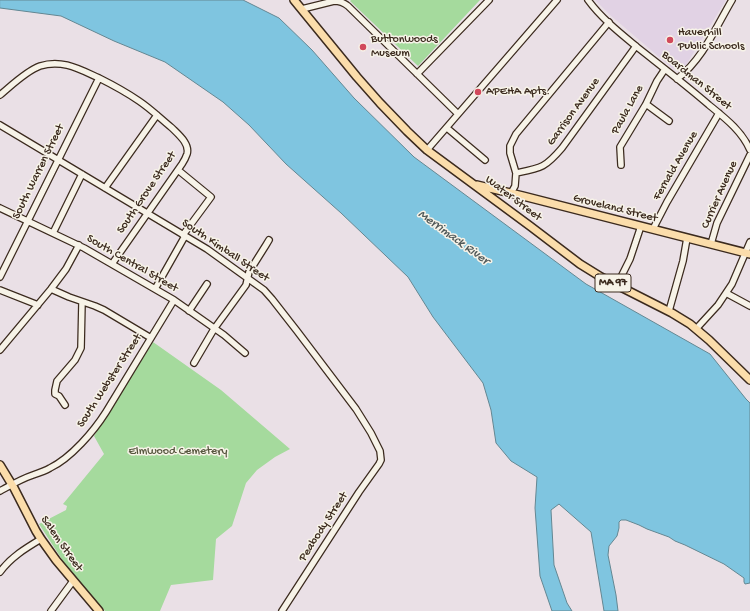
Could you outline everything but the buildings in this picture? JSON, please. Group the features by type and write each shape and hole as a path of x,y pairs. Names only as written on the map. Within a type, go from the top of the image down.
{"main road":[{"name":"Water Street","path":"294,0 380,103 427,150 592,272 669,311 690,324 750,380"},
{"name":"Groveland Street","path":"475,185 748,254"},
{"name":"Salem Street","path":"0,465 12,484 41,539 56,560 99,611"}],"street":[{"path":"417,74 489,0"},
{"path":"427,150 556,2 549,0"},
{"name":"Boardman Street","path":"588,0 609,22 636,46 677,78 740,132 746,140 750,150"},
{"path":"677,78 690,67 705,46 732,0"},
{"path":"302,9 334,1 343,2 458,114"},
{"path":"511,193 514,186 516,173 510,152 510,146 516,134 609,22"},
{"name":"Garrison Avenue","path":"516,173 540,168 554,157 636,46"},
{"path":"0,95 22,77 36,68 58,63 86,72 110,83 139,101 157,115 105,188"},
{"name":"Paula Lane","path":"621,165 620,147 646,104 654,85 664,69"},
{"name":"South Warren Street","path":"0,277 57,159 99,78"},
{"path":"646,104 670,121"},
{"name":"Fernald Avenue","path":"653,230 718,113"},
{"name":"South Grove Street","path":"112,264 178,170 187,153 188,149 182,138 157,115"},
{"name":"South Kimball Street","path":"0,125 207,249 264,290 356,408 377,444 381,454"},
{"path":"447,128 485,160"},
{"name":"Currier Avenue","path":"711,244 717,223 750,155"},
{"path":"155,289 184,236 211,197 178,170"},
{"path":"53,233 82,174"},
{"name":"South Central Street","path":"0,208 79,245 174,300 224,335 245,353"},
{"path":"617,285 630,259 641,226"},
{"path":"669,311 688,238"},
{"path":"194,363 214,329 246,285 249,272 268,240"},
{"path":"696,330 718,305 726,293 748,254 750,242"},
{"path":"0,350 51,289 66,269 79,245"},
{"path":"189,311 207,284"},
{"path":"51,289 69,298 104,310 151,338"},
{"path":"0,290 38,305"},
{"path":"726,293 750,306"},
{"name":"South Webster Street","path":"0,491 12,484 55,466 89,436 98,425 174,300"},
{"path":"65,405 59,396 55,394 56,385 75,360 81,348 82,302"},
{"name":"Peabody Street","path":"282,611 379,464 381,454"},
{"path":"0,572 22,550 41,539"},
{"path":"51,611 73,581"}],"shaded area":[{"name":"Haverhill Public Schools","path":"595,0 726,0 686,65 683,68 676,69 672,68 610,15"}],"green space":[{"path":"480,0 418,66 350,1"},
{"name":"Elmwood Cemetery","path":"153,342 221,390 290,449 275,457 257,470 246,483 232,526 216,539 213,580 171,585 160,611 105,611 63,561 39,524 66,510 67,506 63,504 104,454 94,436"}],"water":[{"name":"Merrimack River","path":"0,0 243,0 279,18 312,50 354,98 414,157 586,284 710,354 750,403 750,583 745,584 744,578 724,564 669,537 626,520 621,520 619,522 617,536 609,546 608,555 618,611 604,611 591,532 559,504 551,510 554,565 567,603 572,611 552,611 540,576 535,508 537,477 511,461 496,443 491,410 483,383 433,317 408,277 341,213 286,164 249,125 223,102 165,62 114,41 61,16 0,8"}],"place":[{"name":"Haverhill Public Schools","path":"670,40"},
{"name":"Buttonwoods Museum","path":"363,47"},
{"name":"APEHA Apts.","path":"478,92"}]}
